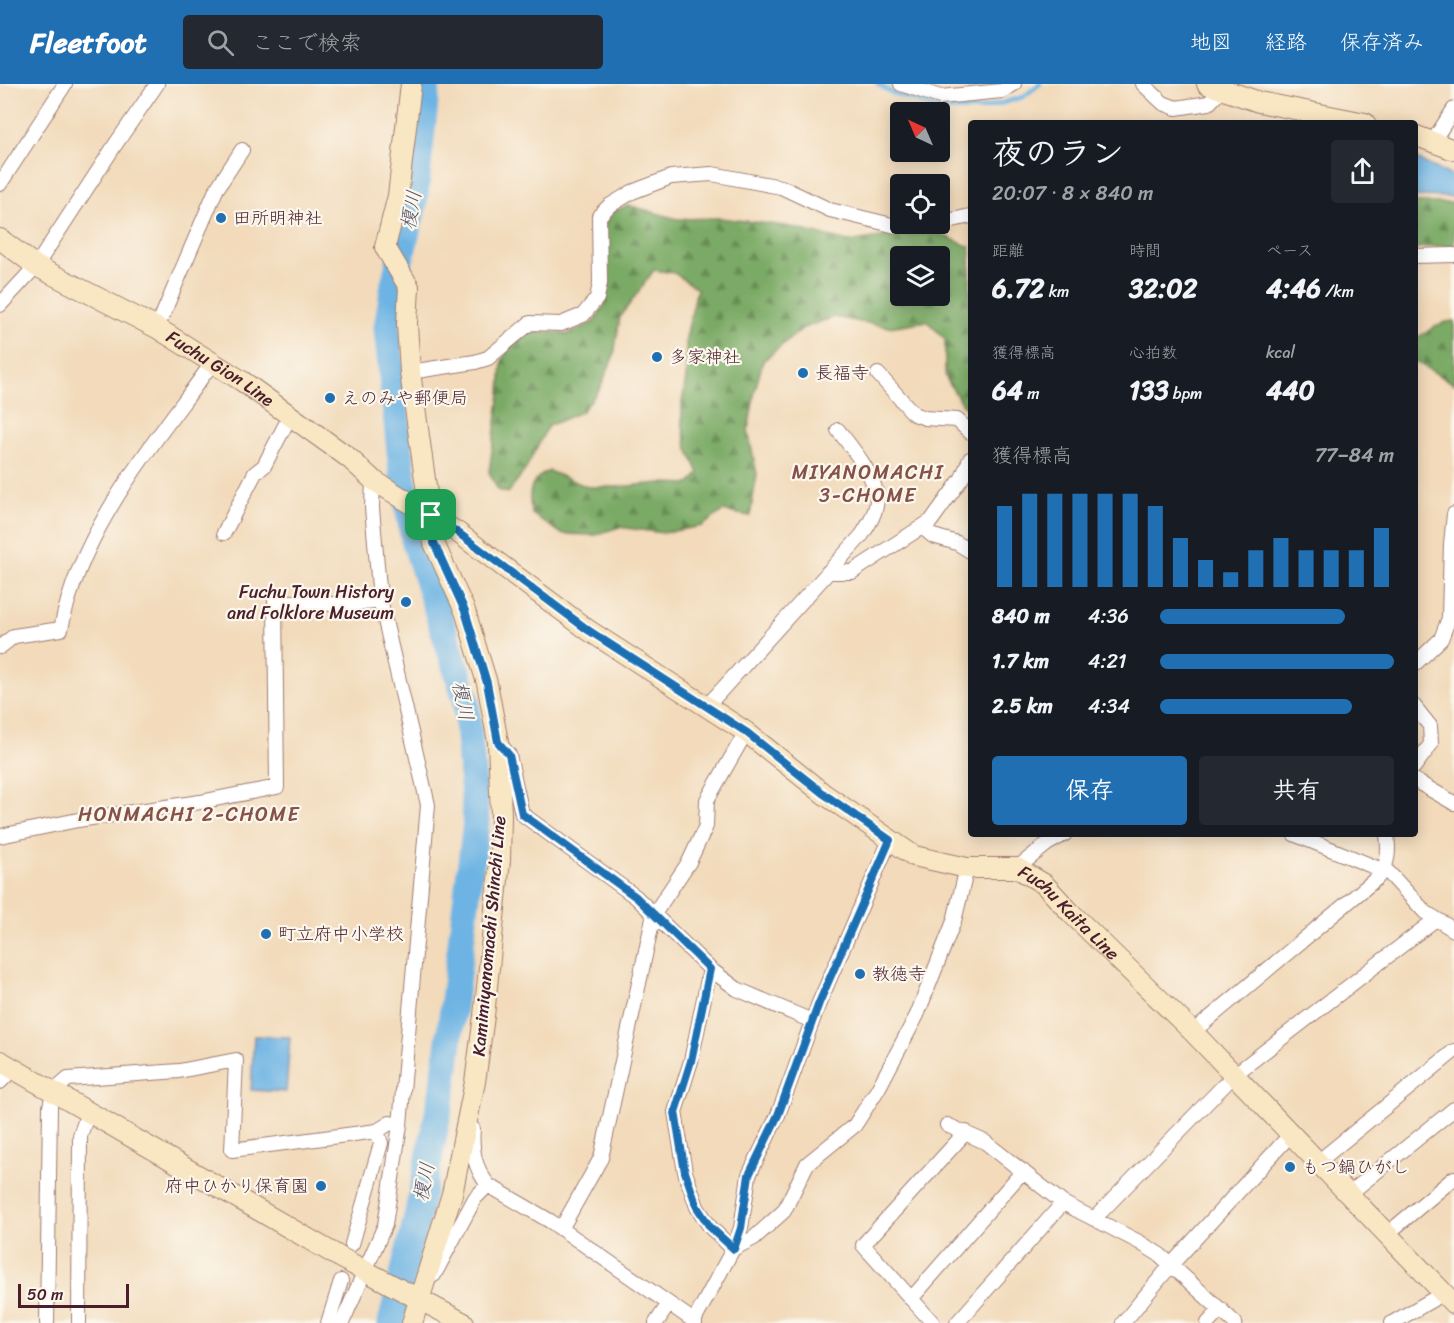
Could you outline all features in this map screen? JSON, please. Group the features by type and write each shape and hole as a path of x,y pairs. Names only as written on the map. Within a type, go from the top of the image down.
{"main road":[{"name":"Kamimiyanomachi Shinchi Line","path":"411,84 398,196 385,247 409,287 410,372 424,510 434,543 465,611 487,683 498,742 501,816 500,860 475,1082 452,1194 413,1298 412,1323"},
{"path":"1218,86 1260,102 1350,120"},
{"path":"1418,136 1454,150"},
{"name":"Fuchu Gion Line","path":"0,239 36,266 157,328 213,362 349,458 373,480 424,510"},
{"name":"Fuchu Kaita Line","path":"424,510 588,630 746,732 824,794 914,856 967,868 1017,868 1044,884 1193,1032 1449,1299"},
{"path":"4,1070 53,1092 345,1250 364,1271 464,1323"}],"street":[{"path":"0,184 65,84"},
{"path":"0,305 36,266 157,84"},
{"path":"901,84 940,97 1002,91 1014,84"},
{"path":"1143,84 1163,103 1176,108 1209,103 1218,86"},
{"path":"1433,141 1454,109"},
{"path":"157,328 216,190 242,150"},
{"path":"410,372 475,362 488,357 530,323 561,324 583,315 597,298 600,283 599,216 609,206 633,192 671,177 712,174 781,187 830,210 896,226 932,225 968,216"},
{"path":"1418,256 1454,255"},
{"path":"0,647 14,636 62,629 66,608 82,562 116,495 213,362"},
{"path":"878,375 914,414 925,418 957,420 968,430"},
{"path":"224,533 255,473 264,465 290,416"},
{"path":"707,706 862,535 873,516 877,498 861,459 838,430"},
{"path":"828,572 852,572 931,521 962,477 968,464"},
{"path":"342,1323 385,1226 400,1125 428,805 380,599 372,508 373,480"},
{"path":"1418,661 1450,632 1454,514"},
{"path":"922,527 933,536 957,543 968,550"},
{"path":"0,836 78,820 200,802 277,787 275,601 348,605 380,599"},
{"path":"1418,711 1430,726 1431,744 1418,762"},
{"path":"561,1229 601,1158 654,914 689,862 706,826 707,800 746,732"},
{"path":"498,742 509,755 522,814 636,897 710,969 737,989 812,1021"},
{"path":"1418,782 1454,803"},
{"path":"1017,868 1060,837"},
{"path":"1301,837 1389,873 1425,912 1454,930"},
{"path":"1193,1032 1384,871 1389,852 1387,837"},
{"path":"475,1082 471,1148 488,1185 561,1229 694,1322 734,1249 741,1228 749,1175 778,1115 812,1021 890,840"},
{"path":"734,1249 754,1238 784,1211 807,1164 855,1125 878,1089 917,1015 954,921 967,868"},
{"path":"1094,1219 1234,1075 1436,919"},
{"path":"710,969 691,1061 675,1112 685,1172 697,1207 710,1227 734,1249"},
{"path":"1318,1162 1454,1051"},
{"path":"47,1323 50,1107 53,1092 68,1079 179,1071 236,1060 232,1150 377,1131 390,1123 400,1125"},
{"path":"1349,1194 1454,1109"},
{"path":"79,1323 80,1136 88,1112"},
{"path":"947,1125 985,1142 1063,1203 1139,1242 1171,1265 1236,1323"},
{"path":"345,1250 381,1143 377,1131"},
{"path":"933,1323 863,1245 966,1132"},
{"path":"1123,1323 1171,1265 1291,1134"},
{"path":"911,1299 1023,1171"},
{"path":"1387,1234 1454,1178"},
{"path":"413,1298 475,1198 488,1185"},
{"path":"957,1323 1063,1203"},
{"path":"328,1323 341,1281"},
{"path":"1392,1323 1449,1299"},
{"path":"657,1323 668,1305"},
{"path":"1208,1323 1221,1309"}],"green space":[{"path":"1418,203 1454,203 1454,245 1418,248"},
{"path":"628,205 677,219 720,218 787,226 848,242 899,234 940,234 968,246 968,409 960,401 945,376 945,339 927,321 889,327 834,317 803,328 763,361 748,431 757,474 750,516 723,511 702,526 663,533 619,527 595,535 562,534 532,514 531,488 537,479 549,471 588,487 661,483 690,484 699,473 687,447 682,422 686,378 686,338 697,289 674,273 654,270 620,317 614,355 599,390 581,412 548,426 525,470 508,493 498,490 489,472 500,394 502,361 512,342 532,330 568,334 594,322 607,301 604,282 604,226 610,213"},
{"path":"1454,321 1454,384 1418,363 1418,337"}],"water":[{"path":"1418,160 1454,177 1454,197 1418,196"},
{"path":"254,1036 290,1037 286,1092 251,1090"}],"waterway":[{"name":"榎川","path":"391,1323 416,1222 443,1089 476,822 466,699 414,539 403,480 387,328 394,284 414,203 427,84"},
{"path":"878,84 892,93 943,110 982,109 1023,97 1040,84"}],"place":[{"name":"田所明神社","path":"221,218"},
{"name":"多家神社","path":"657,357"},
{"name":"長福寺","path":"803,373"},
{"name":"えのみや郵便局","path":"330,398"},
{"name":"Fuchu Town History and Folklore Museum","path":"406,602"},
{"name":"町立府中小学校","path":"266,934"},
{"name":"教徳寺","path":"860,974"},
{"name":"もつ鍋ひがし","path":"1290,1167"},
{"name":"府中ひかり保育園","path":"321,1186"}],"district":[{"name":"MIYANOMACHI 3-CHOME","path":"868,484"},
{"name":"HONMACHI 2-CHOME","path":"189,814"}],"route":[{"path":"431,515 588,630 746,732 824,794 890,840 819,1003 778,1115 749,1175 741,1228 734,1249 710,1227 697,1207 685,1172 675,1112 691,1061 710,969 636,897 522,814 509,755 498,742 487,683 465,611 434,543 431,515"}]}
